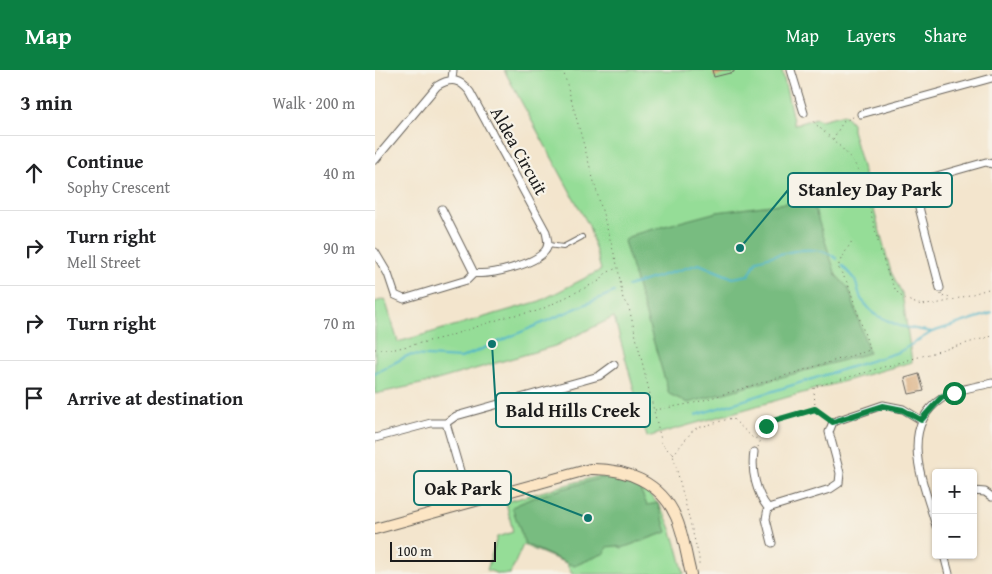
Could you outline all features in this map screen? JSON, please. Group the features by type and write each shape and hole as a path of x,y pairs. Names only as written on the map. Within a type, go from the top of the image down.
{"street":[{"path":"375,160 437,86 452,79 453,70"},
{"path":"791,70 804,113"},
{"path":"861,114 992,78"},
{"name":"Aldea Circuit","path":"452,79 463,84 470,92 546,232 548,245"},
{"path":"914,188 925,178 986,162 992,164"},
{"path":"890,189 903,186 914,188"},
{"path":"914,188 940,288"},
{"path":"442,209 474,272"},
{"path":"474,272 488,274 528,263 544,252 548,245"},
{"path":"375,252 388,274 395,295 403,299 467,280 474,272"},
{"path":"375,438 431,423 446,423 456,416 599,376 614,365"},
{"path":"932,499 917,456 917,434 921,420 941,398 992,383"},
{"path":"768,508 830,489 839,483 840,473 829,432 833,422 883,406 903,410 921,420"},
{"path":"446,423 469,502"},
{"path":"754,452 752,467 762,500 768,508 766,519 772,543"},
{"path":"375,529 590,469 607,468 629,473 653,486 669,504 677,519 695,573"},
{"path":"977,491 985,492 992,497"},
{"path":"945,559 949,574"}],"lane":[{"path":"548,245 563,247 582,237"}],"path":[{"path":"563,70 618,268 623,299 629,308 662,444 673,455 699,557 695,573"},
{"path":"804,113 842,146 859,172 869,200 890,280 901,296 918,304 931,304 992,288"},
{"path":"833,140 843,122 861,114"},
{"path":"869,200 891,194 890,189"},
{"path":"654,410 694,404 870,350 847,284 838,267 841,258 852,242"},
{"path":"375,349 395,349 445,337 509,316 538,310 599,281 606,273 618,268"},
{"path":"940,288 941,297 949,296 950,299"},
{"path":"815,409 815,387 992,336"},
{"path":"815,409 833,422"},
{"path":"754,452 761,444 762,436 770,422 815,409"},
{"path":"673,455 694,430 732,418 754,439 762,436"}],"green space":[{"path":"504,70 782,70 794,125 816,118 821,120 844,114 852,123 852,130 891,272 902,293 912,362 647,437 614,317 555,346 430,382 375,394 375,302 385,299 398,342 540,301 601,270 589,226"},
{"path":"802,201 815,210 836,275 849,289 869,353 688,403 669,394 624,241 635,234 717,212"},
{"path":"598,476 619,479 636,486 650,495 668,521 684,574 572,574 566,563 523,545 510,574 499,574 487,570 497,537 513,532 506,502"},
{"path":"600,478 620,479 640,489 647,505 658,503 667,532 622,548 617,546 607,547 605,553 574,566 525,544 512,507 532,498"}],"building":[{"path":"712,70 734,70 734,72 714,77"},
{"path":"919,374 924,391 909,394 905,378"}],"waterway":[{"path":"628,286 699,264 733,278 749,275 757,260 798,250 819,251 837,259"},
{"path":"842,265 855,280 861,299 874,314 899,326 932,332 992,313"},
{"path":"375,373 409,355 461,358 614,292"},
{"path":"696,415 899,352 932,332"}],"place":[{"name":"Stanley Day Park","path":"740,248"},
{"name":"Bald Hills Creek","path":"492,344"},
{"name":"Oak Park","path":"588,518"}],"route":[{"path":"766,426 770,422 815,409 819,410 833,422 883,406 903,410 921,420 941,398 954,393"}]}
